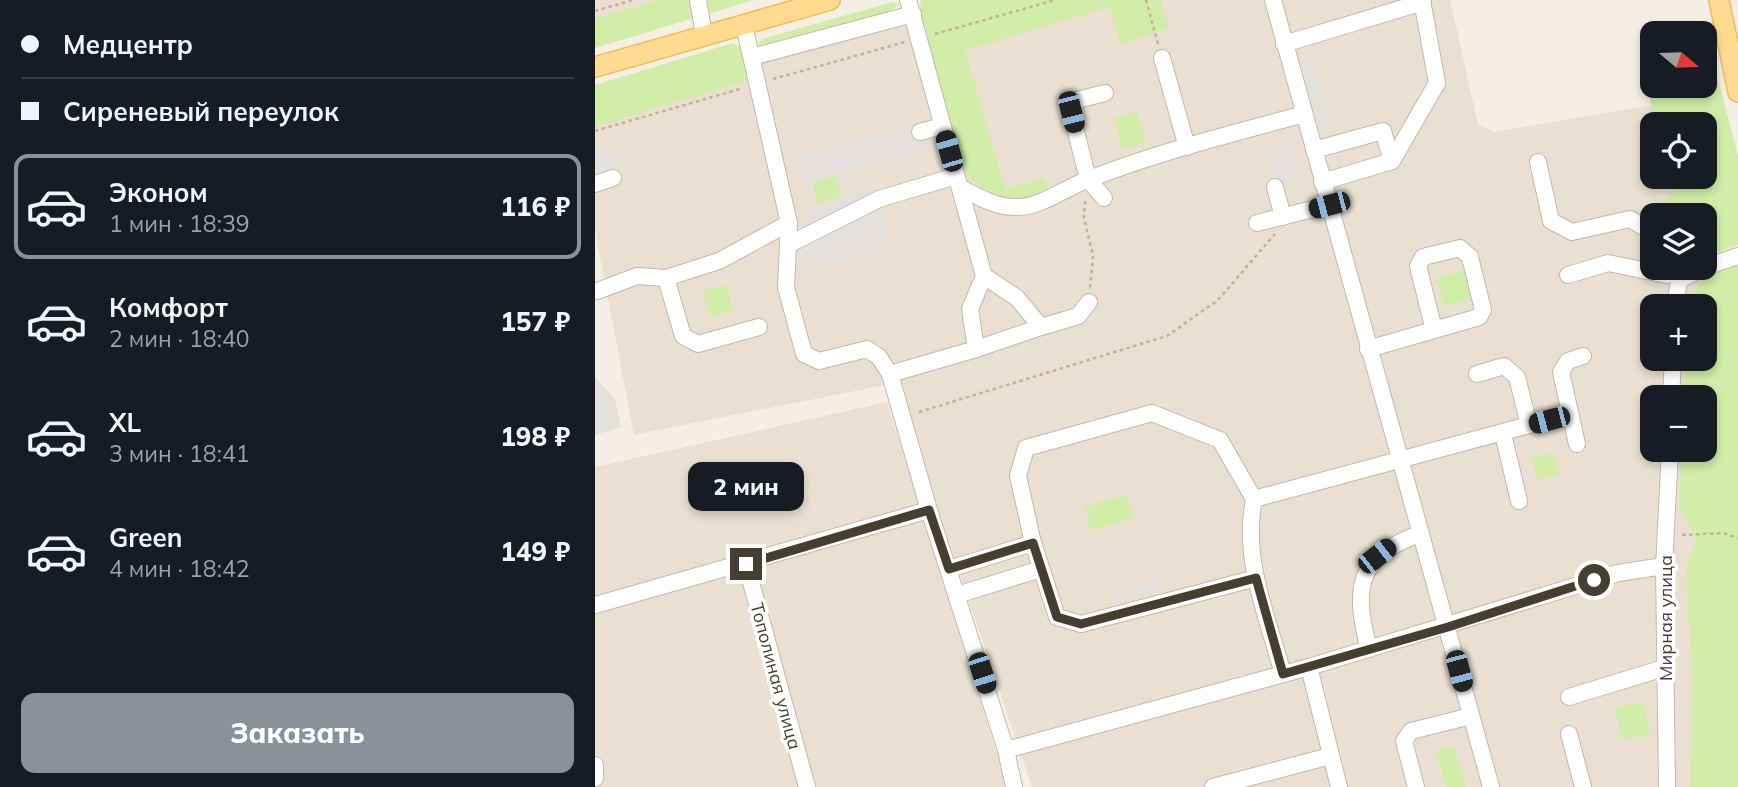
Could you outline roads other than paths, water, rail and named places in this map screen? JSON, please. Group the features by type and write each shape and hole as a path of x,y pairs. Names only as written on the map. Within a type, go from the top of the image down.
{"main road":[{"path":"595,67 830,0"},
{"path":"1719,0 1737,83"}],"street":[{"path":"698,0 704,35"},
{"path":"1273,0 1419,534 1492,787"},
{"path":"1285,44 1423,1 1437,83 1392,161 1322,182"},
{"path":"752,57 911,7 984,276 969,309 977,349"},
{"path":"744,25 789,223 786,287 804,354 819,361 867,349 879,357 890,374 929,510 1006,750 1014,787"},
{"path":"1162,58 1187,147"},
{"path":"1104,198 1088,179 1071,112 1077,100 1105,93"},
{"path":"788,245 879,198 959,182 988,202 1016,208 1031,205 1088,179 1187,147 1304,114"},
{"path":"920,132 942,126"},
{"path":"1314,150 1383,131 1392,161"},
{"path":"1538,162 1551,221 1572,232 1630,219 1640,225"},
{"path":"595,184 613,178"},
{"path":"1275,187 1283,217"},
{"path":"1257,223 1329,205"},
{"path":"596,289 637,276 666,278 719,261 789,223"},
{"path":"1368,349 1434,330 1479,317 1483,310 1470,257 1460,248 1423,257 1418,266 1434,330"},
{"path":"1717,263 1738,256"},
{"path":"1568,275 1608,263 1640,269"},
{"path":"984,276 1017,298 1041,327"},
{"path":"666,278 683,336 698,344 759,327"},
{"path":"890,374 1078,316 1089,302"},
{"path":"1577,444 1561,372 1568,360 1583,356"},
{"path":"1477,374 1504,366 1517,377 1529,425"},
{"path":"1256,578 1081,624 1057,617 1033,543 1018,476 1026,448 1152,413 1220,440 1254,499 1249,525 1249,550 1283,674"},
{"path":"1254,499 1570,414"},
{"path":"1503,434 1519,501"},
{"name":"Мирная улица","path":"1664,786 1664,566 1670,462"},
{"path":"595,605 929,510"},
{"path":"1369,649 1359,613 1364,575 1377,556 1393,544 1419,534"},
{"path":"949,569 1033,543"},
{"name":"Тополиная улица","path":"746,564 807,787"},
{"path":"1006,750 1448,627 1618,573 1664,566"},
{"path":"957,595 1041,569"},
{"path":"1309,667 1339,787"},
{"path":"1569,697 1664,668"},
{"path":"1416,787 1403,741 1411,730 1471,716"},
{"path":"1569,734 1583,787"},
{"path":"1213,787 1330,756"},
{"path":"595,765 595,778"}]}
